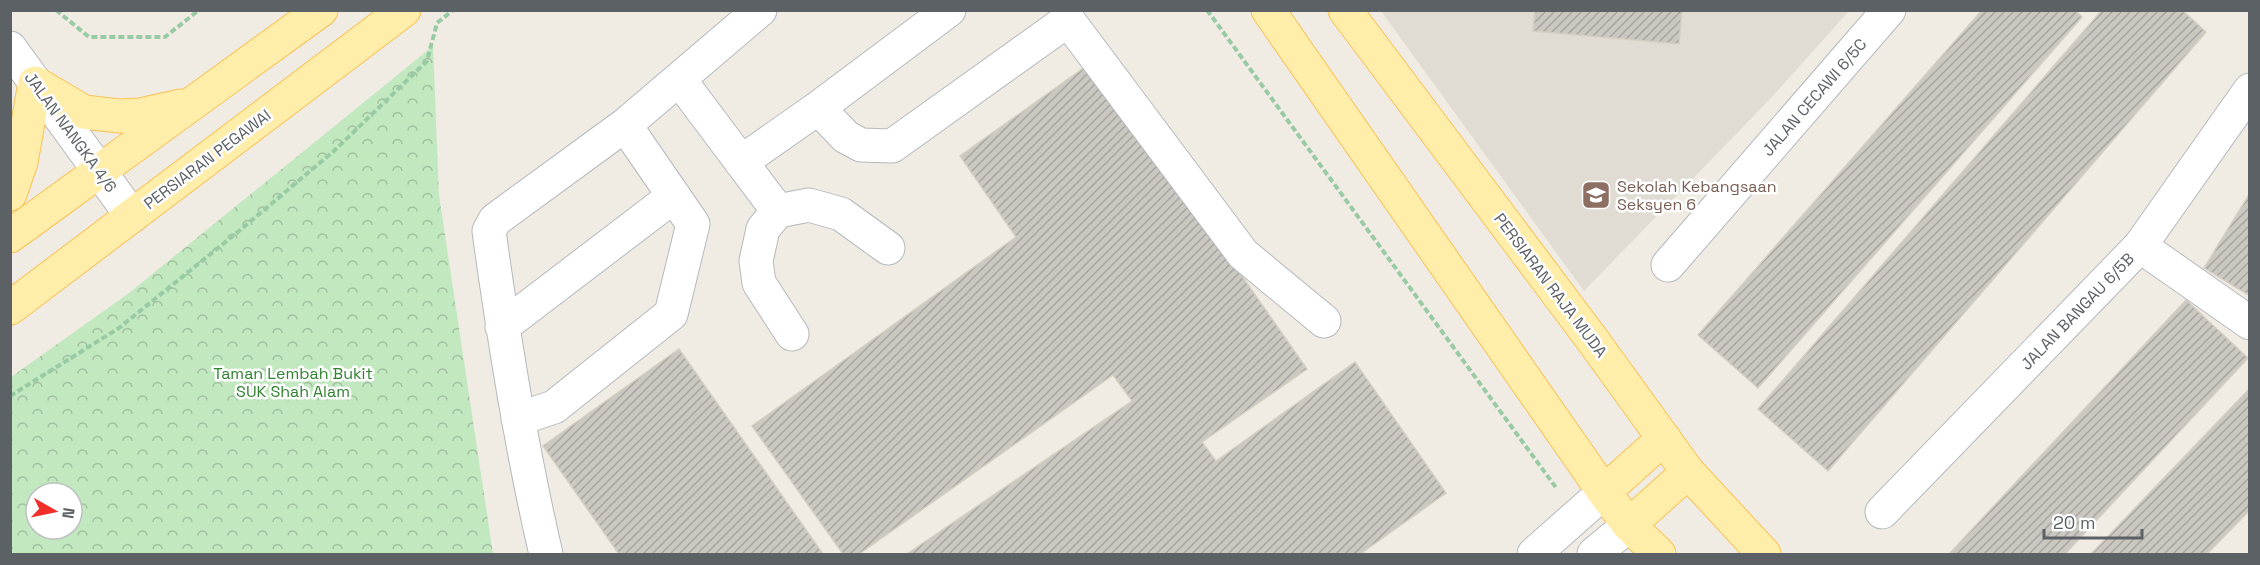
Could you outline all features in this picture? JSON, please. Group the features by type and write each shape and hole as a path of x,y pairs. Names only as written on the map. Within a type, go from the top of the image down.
{"main road":[{"path":"10,236 321,10"},
{"name":"PERSIARAN PEGAWAI","path":"10,308 404,10"},
{"path":"1268,10 1604,492 1629,525 1659,555"},
{"name":"PERSIARAN RAJA MUDA","path":"1345,10 1594,342 1688,472 1764,555"},
{"path":"10,194 21,162 35,83 84,112 119,116 140,115 193,103"},
{"path":"1604,492 1664,438"},
{"path":"1629,525 1688,472"}],"street":[{"path":"546,555 527,476 502,327 489,231 495,220 625,125 760,10"},
{"path":"741,162 818,108 949,10"},
{"name":"JALAN CECAWI 6/5C","path":"1668,265 1889,10"},
{"path":"818,108 846,137 861,145 892,146 1064,15 1243,254 1324,321"},
{"name":"JALAN NANGKA 4/6","path":"10,48 132,216"},
{"path":"679,79 778,211"},
{"name":"JALAN BANGAU 6/5B","path":"1882,512 2140,246 2250,90"},
{"path":"518,419 554,407 671,314 693,224 625,125"},
{"path":"502,327 674,196"},
{"path":"792,334 759,283 756,261 763,229 778,211 809,205 841,214 888,248"},
{"path":"2140,246 2250,323"},
{"path":"1534,555 1604,492"},
{"path":"1594,555 1629,525"}],"path":[{"path":"56,10 89,37 165,37 199,10"},
{"path":"10,396 119,328 334,150 427,61 437,23 453,10"},
{"path":"1207,10 1539,461 1575,516"}],"shaded area":[{"name":"Sekolah Kebangsaan Seksyen 6","path":"1381,11 1849,11 1771,98 1584,291"}],"green space":[{"name":"Taman Lembah Bukit SUK Shah Alam","path":"433,46 439,195 493,554 11,554 11,377 129,293"}],"building":[{"path":"1535,10 1682,10 1679,44 1533,31"},
{"path":"1982,10 2075,10 2082,17 1758,388 1698,335"},
{"path":"2102,10 2182,10 2206,32 1828,471 1758,409"},
{"path":"1092,62 1307,369 1202,442 1216,461 1355,362 1446,493 1360,554 907,554 1132,401 1113,375 859,554 843,554 752,426 1016,237 960,156"},
{"path":"2250,193 2250,296 2204,268"},
{"path":"2186,300 2248,358 2065,554 1949,554"},
{"path":"679,349 823,554 619,554 543,446"},
{"path":"2250,388 2250,510 2207,554 2091,554"}],"place":[{"name":"Sekolah Kebangsaan Seksyen 6","path":"1596,195"}]}
